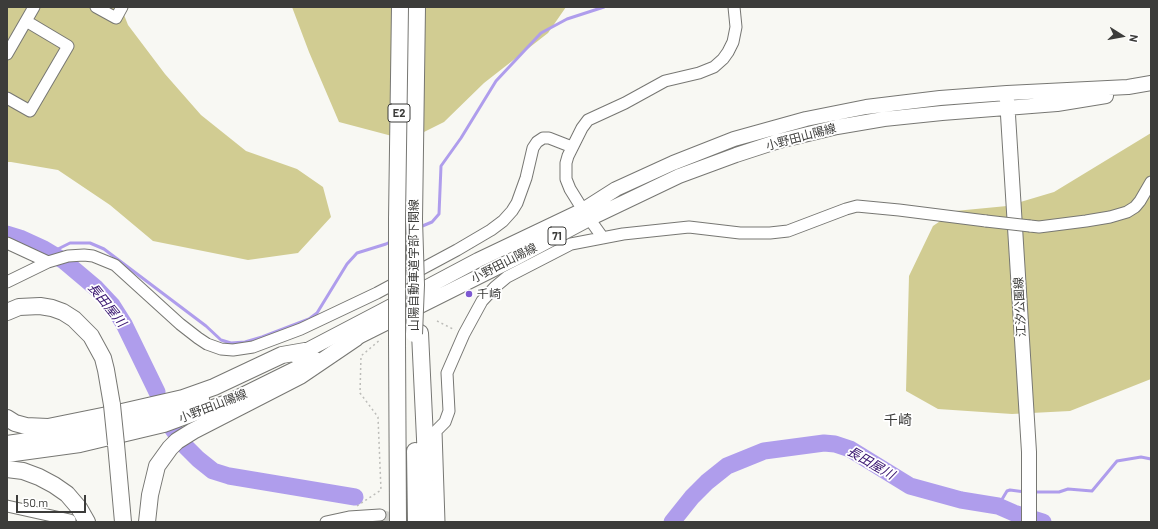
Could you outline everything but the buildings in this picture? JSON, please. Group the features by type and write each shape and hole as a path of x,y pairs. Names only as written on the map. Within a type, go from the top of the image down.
{"highway":[{"name":"山陽自動車道宇部下関線","path":"398,522 390,339 397,219 400,7"},
{"name":"山陽自動車道宇部下関線","path":"416,522 417,333 414,219 417,7"},
{"path":"7,312 18,307 40,306 52,308 74,318 91,336 103,358 108,377 108,406 112,445 123,522"},
{"path":"7,322 22,316 40,315 61,321 71,328 81,338 94,362 108,406"},
{"path":"417,333 431,522"},
{"path":"147,522 150,495 157,466 166,452 177,441 193,431 300,376 356,338"},
{"path":"7,418 15,423 26,426 48,427 122,412 183,398 214,387 282,355 305,351"},
{"path":"112,445 115,522"},
{"path":"7,469 23,471 54,485 67,494 79,508 87,522"}],"main road":[{"name":"小野田山陽線","path":"7,455 80,445 164,425 232,400 512,260 586,214 616,189 673,163 734,140 806,119 866,107 940,98 1128,87 1151,83"},
{"name":"小野田山陽線","path":"7,443 77,433 162,414 194,403 305,351 478,260 679,176 779,141 837,127 884,119 1057,104 1108,96 1128,87"},
{"name":"江汐公園線","path":"1007,93 1028,438 1029,522"}],"street":[{"path":"8,49 34,7"},
{"path":"96,7 116,18 122,7"},
{"path":"604,238 586,214 570,189 566,179 566,164 572,147 588,120 625,103 665,81 699,73 714,67 719,63 728,52 733,42 736,27 734,7"},
{"path":"7,98 30,111 68,46 26,21"},
{"path":"7,282 48,262 68,256 93,256 116,265 198,338 207,344 233,350 249,348 301,329 377,293 491,230 508,216 517,203 526,178 533,148 537,142 543,138 549,138 572,147"},
{"path":"439,522 436,431 445,422 449,411 447,373 464,334 482,301 495,287 507,277 571,244 623,234 689,227 740,233 788,232 858,206 1039,227 1110,217 1127,212 1135,207 1140,201 1151,182"},
{"path":"7,244 48,262"},
{"path":"7,506 70,520"},
{"path":"326,522 349,517 380,515"}],"path":[{"path":"437,321 464,334"},
{"path":"357,506 381,490 378,418 360,393 361,356 390,339"}],"shaded area":[{"path":"7,7 121,7 128,25 165,74 201,115 246,151 297,169 323,187 331,217 298,253 248,260 153,241 110,205 58,170 7,162"},
{"path":"292,7 566,7 548,33 484,83 444,122 416,136 392,136 339,122 309,52"},
{"path":"1151,133 1151,379 1070,411 1012,414 938,409 906,391 909,276 933,226 955,211 1007,206 1054,192"}],"waterway":[{"path":"420,227 432,222 439,214 441,166 461,138 496,81 541,33 567,19 604,7"},
{"name":"長田屋川","path":"7,234 44,249 64,261 96,288 112,305 124,324 157,392"},
{"path":"44,249 58,249 70,243 90,243 104,249 206,326 221,340 231,343 245,342 262,337 309,319 317,313 347,264 357,253 392,241"},
{"name":"長田屋川","path":"172,428 185,446 213,471 229,476 355,497"},
{"name":"長田屋川","path":"672,522 692,497 707,482 727,466 764,451 824,443 835,444 850,449 910,486 961,500 998,506 1014,513 1043,522"},
{"path":"1032,492 1059,492 1068,489 1092,491 1117,461 1141,457 1151,459"},
{"path":"998,506 1007,491 1025,492"}],"tunnel":[{"path":"380,515 407,522"}],"place":[{"name":"千崎","path":"469,294"}],"district":[{"name":"千崎","path":"898,420"}]}
